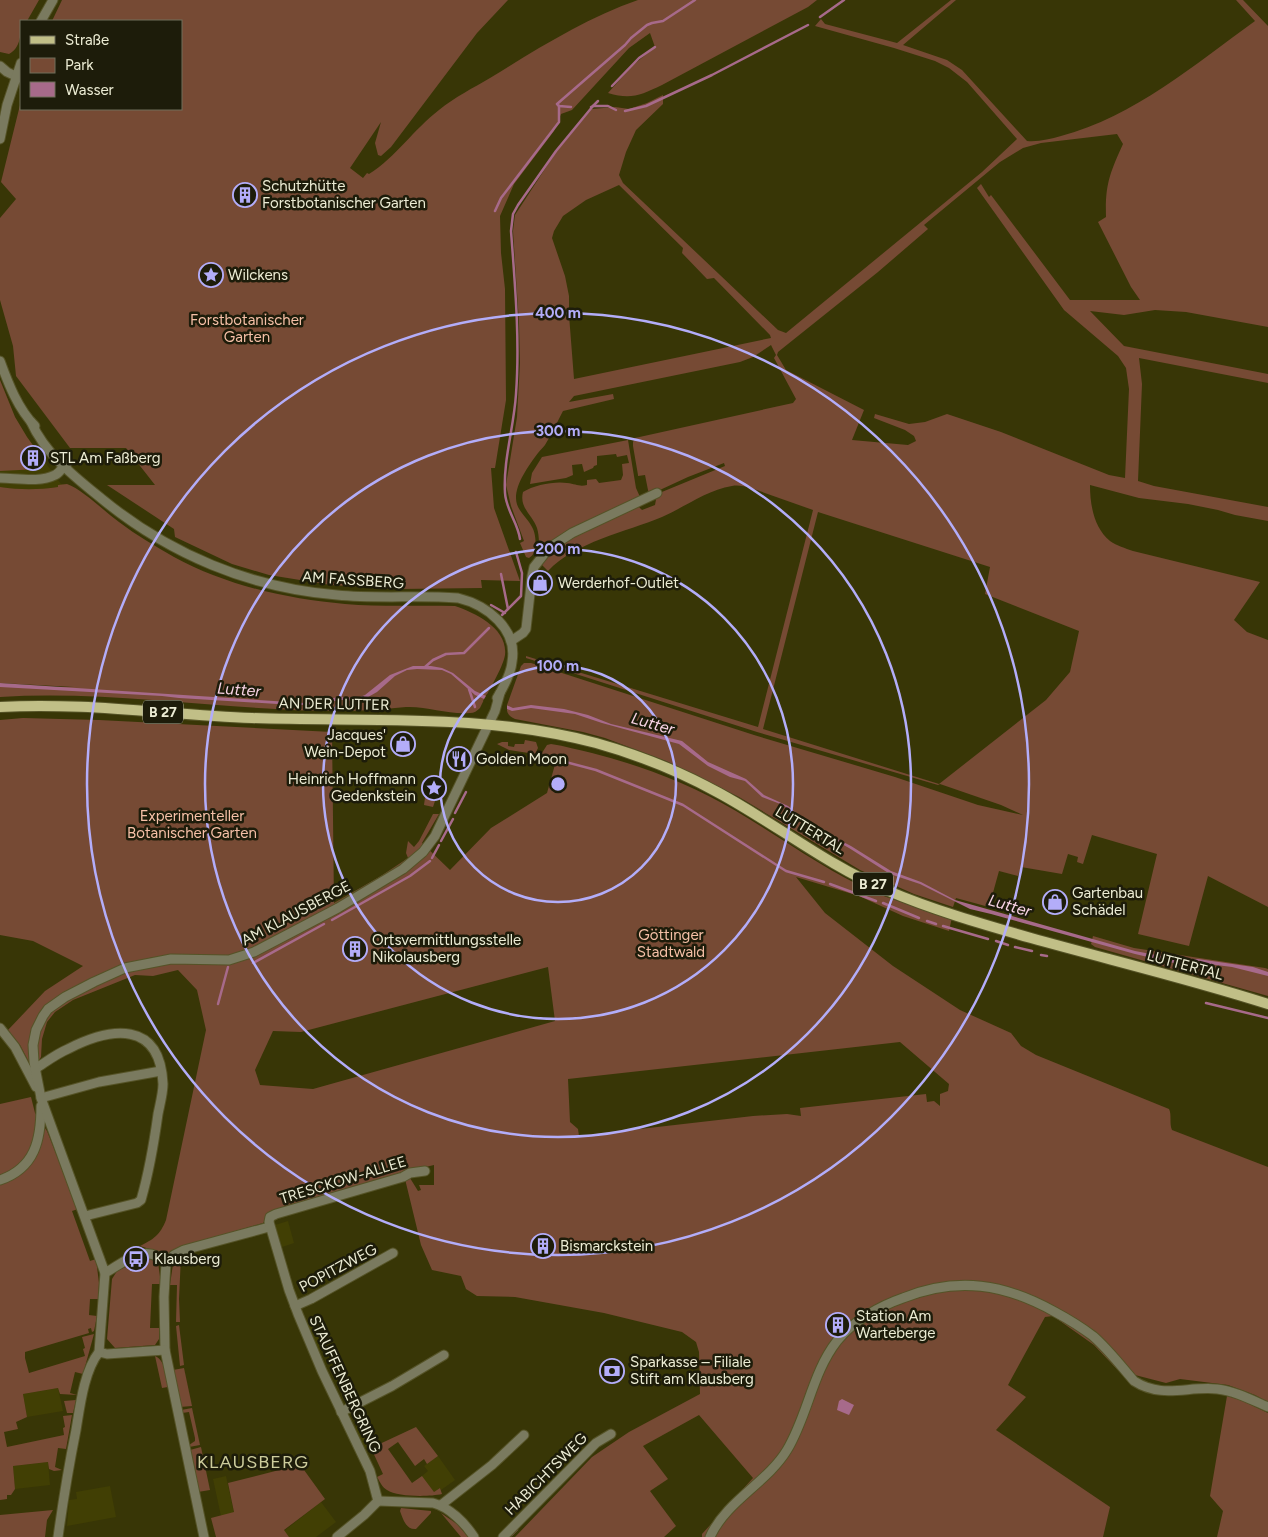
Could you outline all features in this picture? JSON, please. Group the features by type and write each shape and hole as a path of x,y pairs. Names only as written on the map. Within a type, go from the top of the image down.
{"main road":[{"name":"AN DER LUTTER","path":"0,707 90,706 248,718 411,721 487,726"},
{"name":"LUTTERTAL","path":"487,726 524,729 595,743 649,761 720,793 861,878 883,889 928,906 996,928 1268,1004"}],"street":[{"path":"42,20 53,0"},
{"path":"0,66 18,78"},
{"path":"0,72 18,78"},
{"path":"0,137 18,78"},
{"name":"AM FASSBERG","path":"0,360 14,393 31,422 65,466 88,488 123,516 157,539 188,556 226,572 275,586 335,595 466,600 497,618 512,641"},
{"path":"0,478 44,474 65,466"},
{"path":"487,726 512,665 512,641 526,629 534,567 549,548 572,533 657,493"},
{"name":"AM KLAUSBERGE","path":"105,1273 41,1098 33,1042 38,1025 48,1010 65,997 126,968 183,958 229,960 246,956 338,908 403,869 426,848 435,836 487,726"},
{"path":"0,1028 15,1047 41,1098 41,1116 37,1142 31,1158 21,1169 11,1176 0,1180"},
{"path":"36,1069 66,1049 102,1036 126,1032 140,1037 147,1042 153,1049 161,1071 163,1085 156,1132 141,1200 137,1203 85,1216"},
{"path":"41,1098 99,1082 161,1071"},
{"name":"TRESCKOW-ALLEE","path":"269,1227 270,1217 276,1214 403,1177 410,1173 425,1171"},
{"path":"204,1537 165,1350 164,1297 166,1263 174,1255 184,1250 269,1227"},
{"name":"STAUFFENBERGRING","path":"269,1227 295,1306 314,1355 370,1471 378,1501"},
{"path":"58,1537 82,1397 92,1362 99,1352 105,1273 147,1252 154,1254 166,1263"},
{"name":"POPITZWEG","path":"295,1306 393,1253"},
{"path":"710,1537 720,1519 775,1467 786,1451 799,1426 821,1367 838,1339 876,1310 901,1298 928,1290 968,1286 990,1287 1010,1291 1042,1305 1092,1335 1134,1381 1142,1386 1160,1391 1218,1389 1248,1398 1268,1408"},
{"path":"99,1352 130,1353 165,1350"},
{"path":"341,1412 392,1386 444,1355"},
{"name":"HABICHTSWEG","path":"503,1537 596,1443 611,1434"},
{"path":"441,1505 492,1465 524,1435"},
{"path":"337,1537 364,1516 378,1501 441,1505 461,1522 474,1537"}],"shaded area":[{"path":"0,380 15,417 27,437 61,484 67,484 38,490 18,490 0,487"},
{"path":"288,1221 294,1243 282,1247 275,1225"},
{"path":"321,1319 332,1346 319,1351 308,1324"},
{"path":"58,1388 63,1411 27,1417 23,1394"},
{"path":"366,1422 376,1443 364,1449 354,1428"},
{"path":"438,1456 455,1480 441,1490 440,1488 434,1492 422,1476 428,1471 424,1466"},
{"path":"48,1462 50,1485 15,1489 13,1466"},
{"path":"226,1476 234,1513 221,1516 213,1479"},
{"path":"110,1486 116,1517 67,1526 69,1500 77,1499 76,1492"},
{"path":"321,1502 336,1522 316,1537 289,1537 284,1531"}],"green space":[{"path":"0,0 39,0 28,20 20,20 20,35 16,48 9,54 0,52"},
{"name":"Forstbotanischer Garten","path":"62,0 508,0 477,33 391,147 381,156 378,155 375,143 381,122 350,168 363,178 367,173 369,174 388,160 430,118 451,101 562,35 619,7 638,0 817,0 808,7 655,89 630,96 608,93 632,66 655,47 650,33 629,48 572,110 561,114 554,131 514,184 500,216 501,253 505,289 506,400 495,468 491,468 494,508 520,581 481,580 482,588 399,589 331,585 269,575 232,564 175,537 174,529 107,485 155,485 126,448 70,448 16,376 13,346 0,300 0,218 16,199 1,182 20,105 20,110 182,110 182,20 52,20"},
{"path":"951,0 956,0 903,45 947,60 962,70 1027,141 1036,141 1061,136 1088,127 1139,103 1163,88 1255,21 1236,0 1243,0 1268,26 1268,327 1186,312 1155,310 1124,315 1090,311 1124,346 1268,374 1268,383 1139,358 1142,384 1138,481 1154,486 1268,507 1268,521 1188,504 1139,498 1090,485 1094,516 1100,530 1113,543 1133,551 1260,582 1234,620 1247,632 1268,640 1268,907 1208,876 1189,946 1138,934 1157,854 1092,835 1083,864 1077,862 1078,857 1068,854 1062,874 1021,867 1018,876 999,871 989,907 956,898 953,907 914,894 860,870 739,797 666,761 605,738 515,719 507,712 507,705 521,666 524,663 531,663 754,735 895,777 978,805 1023,815 1001,805 940,784 938,785 757,732 526,658 526,656 758,727 813,510 751,488 732,486 714,491 662,517 586,545 572,552 548,571 540,563 556,545 636,504 642,510 655,505 657,494 725,466 724,463 649,495 645,475 638,476 633,446 635,438 793,403 796,399 774,358 776,355 771,345 753,357 740,362 574,396 569,402 613,394 614,399 563,411 550,437 524,474 518,486 517,504 534,530 535,537 534,553 529,558 526,557 520,543 524,541 511,506 506,485 517,417 520,363 513,231 515,215 556,152 592,109 615,107 629,109 663,95 663,104 636,130 626,152 619,175 623,183 778,330 786,333 982,172 1017,139 967,82 949,68 935,61 894,48 815,26 821,19 825,24 897,43","holes":["1117,134 1123,144 1109,179 1106,196 1106,217 1098,222 1131,287 1140,300 1070,300 991,195 989,197 981,184 977,188 1064,310 1118,356 1126,368 1129,389 1125,478 1109,475 1001,432 947,414 925,422 909,424 875,414 874,418 905,430 914,436 916,441 908,445 852,440 864,410 786,370 777,355 778,352 878,272 928,229 924,225 1000,162 1023,148 1041,143","619,185 683,248 682,253 707,279 714,278 771,338 574,379 569,296 565,276 552,238 563,216 586,200","818,512 990,567 985,594 1079,631 1070,672 1046,700 939,784 763,729"]},
{"path":"0,380 15,417 40,455 38,460 39,469 0,471"},
{"path":"628,440 636,488 640,497 537,559 538,532 535,523 524,507 523,492 533,487 551,483 582,486 587,485 587,480 596,479 599,483 621,480 623,475 622,464 629,463 627,455 617,457 616,454 597,456 597,465 584,472 582,464 572,465 573,475 566,478 530,484 532,473 542,457"},
{"path":"67,484 79,491 125,527 160,549 194,567 235,583 323,602 372,605 455,606 463,609 480,617 496,629 505,645 505,655 501,667 480,708 470,713 454,713 414,707 349,711 299,710 85,696 0,697 0,687 74,687 0,683 0,487 36,489 58,487 58,485"},
{"name":"Göttinger Stadtwald","path":"23,718 99,720 332,732 334,903 408,858 406,853 408,841 414,847 433,814 439,814 422,843 450,870 491,828 547,793 556,761 540,756 547,745 551,744 630,764 684,784 719,801 822,865 876,893 952,917 949,931 903,916 859,896 796,877 825,913 893,966 960,1010 1011,1033 1021,1046 1036,1055 1169,1109 1172,1130 1268,1167 1268,1402 1228,1385 1180,1379 1166,1383 1135,1375 1132,1385 1094,1345 1053,1316 1045,1317 1008,1385 1026,1397 996,1430 1110,1507 1103,1537 702,1537 702,1534 753,1478 699,1415 643,1446 668,1479 650,1491 676,1526 664,1537 515,1537 592,1457 629,1432 700,1394 699,1352 696,1342 682,1332 604,1313 515,1297 477,1296 466,1289 461,1276 432,1270 421,1245 405,1179 410,1178 418,1191 421,1190 419,1185 434,1185 434,1165 269,1216 263,1223 178,1248 167,1257 140,1246 156,1236 166,1220 206,1030 197,990 178,970 153,976 135,975 73,1000 55,1012 47,1022 42,1039 41,1057 38,1062 37,1045 41,1026 52,1010 72,996 125,971 155,964 153,957 124,966 45,1007 33,1027 30,1064 20,1045 8,1030 45,991 83,966 33,941 0,935 0,720","holes":["548,967 555,1021 313,1089 260,1085 255,1070 273,1031 301,1032","900,1042 949,1084 948,1091 940,1094 940,1106 934,1101 927,1102 926,1094 800,1108 801,1116 787,1114 753,1116 579,1136 578,1129 570,1122 568,1079"]},
{"path":"525,740 536,742 538,748 535,754 509,750 497,744 508,742 508,746 514,747 515,744 524,744"},
{"path":"427,783 440,786 433,807 424,805"},
{"path":"1093,936 1134,948 1268,969 1268,996 1095,947 1091,944"},
{"path":"31,1097 35,1113 47,1131 78,1209 72,1211 90,1261 96,1259 99,1283 98,1299 90,1299 89,1315 97,1316 94,1331 92,1332 91,1328 88,1329 89,1333 25,1352 29,1373 85,1356 82,1337 94,1334 83,1374 75,1372 70,1393 77,1395 60,1394 58,1388 23,1394 27,1417 16,1422 18,1429 4,1432 7,1447 64,1435 63,1416 72,1415 66,1449 58,1448 55,1467 62,1470 54,1471 49,1469 48,1462 13,1466 15,1489 11,1495 7,1495 7,1499 0,1500 0,1104"},
{"path":"149,1256 158,1262 161,1284 152,1284 150,1328 159,1328 159,1339 155,1345 115,1348 107,1339 112,1279 117,1271"},
{"path":"181,1256 180,1322 176,1322 177,1285 170,1285 173,1264"},
{"path":"179,1325 184,1365 180,1366 176,1326"},
{"path":"155,1356 159,1358 163,1365 168,1387 162,1388"},
{"path":"184,1368 192,1406 180,1407 173,1370"},
{"path":"1227,1396 1241,1400 1268,1413 1268,1537 1217,1537 1223,1511 1210,1496"},
{"path":"76,1400 73,1413 67,1413 64,1401"},
{"path":"192,1408 200,1445 189,1447 195,1441 195,1438 189,1412 182,1413 181,1410"},
{"path":"416,1427 438,1456 427,1464 424,1459 415,1466 398,1442 388,1449 412,1483 422,1476 434,1492 440,1488 442,1494 422,1496 398,1494 385,1489 377,1477 383,1474 371,1448"},
{"path":"201,1447 210,1490 198,1492 190,1450"},
{"path":"299,1463 325,1499 284,1530 289,1537 216,1537 211,1518 234,1512 228,1483 287,1468"},
{"path":"401,1508 431,1511 431,1513 416,1529 413,1529 407,1526 400,1511"},
{"path":"53,1510 47,1520 45,1537 0,1537 0,1515"},
{"path":"441,1513 457,1524 468,1537 461,1537"}],"water":[{"path":"413,666 442,668 453,673 475,691 513,708 531,705 564,709 588,715 611,724 682,741 708,762 746,779 764,795 788,806 812,826 851,846 891,871 921,882 955,900 1135,951 1182,960 1198,959 1253,967 1268,972 1268,976 1232,967 1201,963 1182,965 970,909 920,884 890,874 811,827 783,805 762,797 745,781 730,777 708,766 679,744 575,714 531,708 512,711 475,695 451,674 442,670 407,670 395,676 377,692 361,701 341,700 311,705 0,687 0,683 305,703 339,697 357,698 365,695 390,675"},
{"path":"842,1399 854,1405 849,1415 837,1410 839,1401"}],"pier":[{"path":"487,694 507,704 507,711 483,701"}],"waterway":[{"path":"571,107 559,106 557,104 647,25 663,21 695,0"},
{"path":"820,17 844,0"},
{"path":"625,111 646,106 712,75 808,25"},
{"path":"612,86 639,58 655,47"},
{"path":"593,106 598,101"},
{"path":"495,211 501,198 559,122 559,106"},
{"path":"593,106 608,106 616,110"},
{"path":"520,539 507,505 505,493 506,468 515,406 517,374 516,312 511,231 513,214 556,151 593,106 591,107"},
{"path":"502,615 521,596 522,573 516,552"},
{"path":"501,574 508,609"},
{"path":"491,605 505,613"},
{"path":"425,667 433,660 446,654 464,653 489,628"},
{"path":"469,689 475,707"},
{"path":"558,760 596,770 683,805 786,871 824,882"},
{"path":"455,813 466,792"},
{"path":"441,841 453,819"},
{"path":"432,858 439,845"},
{"path":"332,920 410,876 430,861"},
{"path":"830,884 876,901"},
{"path":"883,903 919,918"},
{"path":"927,921 936,924"},
{"path":"253,963 324,924"},
{"path":"943,926 988,939"},
{"path":"996,941 1008,945"},
{"path":"1015,947 1032,951"},
{"path":"1041,955 1047,956"},
{"path":"218,1004 228,967"},
{"path":"1206,1003 1268,1018"},
{"path":"511,1535 517,1529"}],"place":[{"name":"Schutzhütte Forstbotanischer Garten","path":"245,195"},
{"name":"Wilckens","path":"211,275"},
{"name":"STL Am Faßberg","path":"33,458"},
{"name":"Werderhof-Outlet","path":"540,583"},
{"name":"Jacques' Wein-Depot","path":"403,744"},
{"name":"Golden Moon","path":"459,759"},
{"name":"Heinrich Hoffmann Gedenkstein","path":"434,788"},
{"name":"Gartenbau Schädel","path":"1055,902"},
{"name":"Ortsvermittlungsstelle Nikolausberg","path":"355,949"},
{"name":"Bismarckstein","path":"543,1246"},
{"name":"Klausberg","path":"136,1259"},
{"name":"Station Am Warteberge","path":"838,1325"},
{"name":"Sparkasse – Filiale Stift am Klausberg","path":"612,1371"}],"district":[{"name":"KLAUSBERG","path":"253,1462"}],"water label":[{"name":"Lutter","path":"239,689"},
{"name":"Lutter","path":"653,723"},
{"name":"Lutter","path":"1010,905"}],"park label":[{"name":"Experimenteller Botanischer Garten","path":"192,824"}]}
